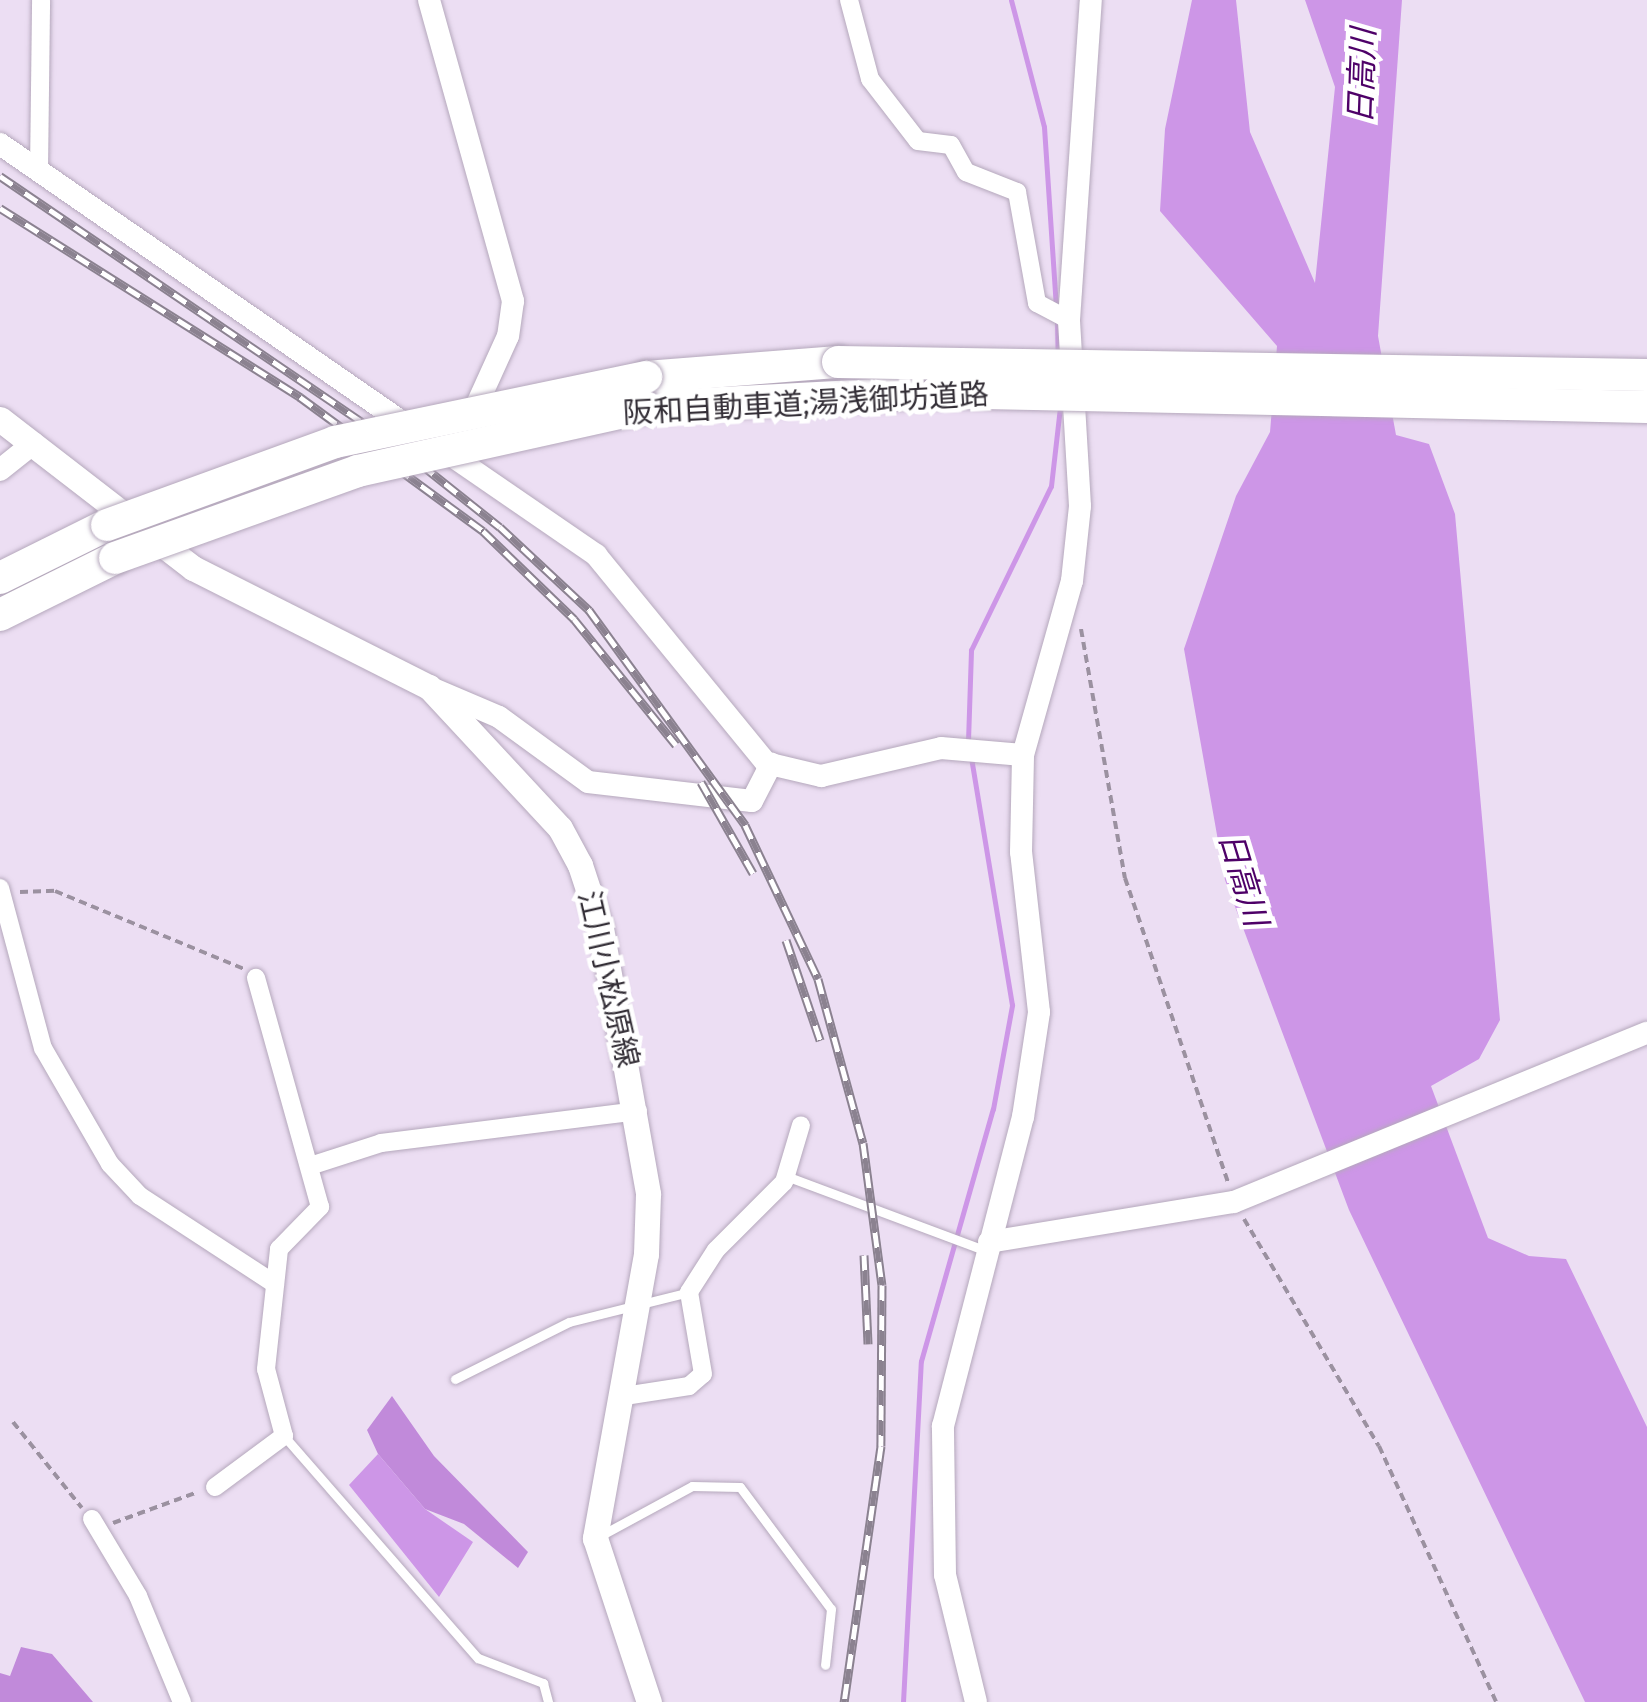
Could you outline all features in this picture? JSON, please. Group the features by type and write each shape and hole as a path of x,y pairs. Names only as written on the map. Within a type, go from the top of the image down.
{"highway":[{"name":"阪和自動車道;湯浅御坊道路","path":"0,578 107,525 400,424 838,362 1647,375"},
{"name":"阪和自動車道;湯浅御坊道路","path":"0,615 115,558 358,471 646,392 937,392 1647,407"}],"main road":[{"name":"江川小松原線","path":"0,419 193,568 429,686 560,828 580,865 638,1112 648,1194 636,1305 595,1538 649,1702"}],"street":[{"path":"39,171 41,0"},
{"path":"429,0 513,302 508,336 454,458"},
{"path":"849,0 870,79 918,140 951,145 966,172 1017,192 1037,302 1069,320"},
{"path":"976,1702 945,1575 943,1426 988,1247 1039,1012 1022,852 1022,755 1072,581 1078,525 1069,320 1090,0"},
{"path":"0,144 596,555 771,764 821,776 940,748 992,748 1022,755"},
{"path":"0,470 34,442"},
{"path":"429,686 499,716 588,782 752,801 771,764"},
{"path":"2,890 43,1048 110,1164 140,1196 275,1284"},
{"path":"215,1487 284,1436 266,1369 279,1250 320,1207 256,978"},
{"path":"988,1247 1151,1222 1234,1202 1647,1032"},
{"path":"310,1166 381,1143 638,1112"},
{"path":"618,1397 689,1386 703,1374 690,1292 786,1176 801,1125"},
{"path":"95,1523 182,1702"}],"lane":[{"path":"786,1176 988,1247"},
{"path":"456,1379 570,1322 690,1292"},
{"path":"284,1436 478,1658 543,1683 548,1702"},
{"path":"595,1538 692,1486 740,1486 831,1609 825,1665"}],"path":[{"path":"1079,620 1125,878 1234,1202 1379,1446 1496,1702"},
{"path":"2,890 56,891 228,955 256,978"},
{"path":"13,1422 95,1523 215,1487"}],"shaded area":[{"path":"392,1396 434,1456 528,1552 518,1568 464,1524 425,1509 378,1454 367,1430"},
{"path":"21,1647 52,1654 93,1702 0,1702 0,1673 10,1676"}],"water":[{"name":"日高川","path":"1192,0 1236,0 1250,132 1315,283 1335,87 1305,0 1402,0 1378,336 1396,435 1429,444 1455,514 1500,1020 1479,1059 1431,1086 1488,1238 1529,1256 1566,1259 1647,1427 1647,1702 1585,1702 1349,1210 1225,880 1184,649 1236,496 1270,432 1277,346 1160,211 1165,129"},
{"path":"378,1454 425,1509 473,1542 439,1597 349,1485"}],"waterway":[{"path":"1011,0 1044,127 1056,306"},
{"path":"1057,317 1058,356"},
{"path":"968,741 971,650 1051,486 1060,407"},
{"path":"903,1702 921,1361 993,1109 1012,1005 971,757"}],"railway":[{"path":"0,176 398,446 500,527 589,610 745,825 818,979 863,1143 882,1285 881,1446 844,1702"},
{"path":"0,208 300,397 483,531 574,619 676,745"},
{"path":"701,782 753,873"},
{"path":"786,940 820,1040"},
{"path":"864,1255 868,1344"}]}
